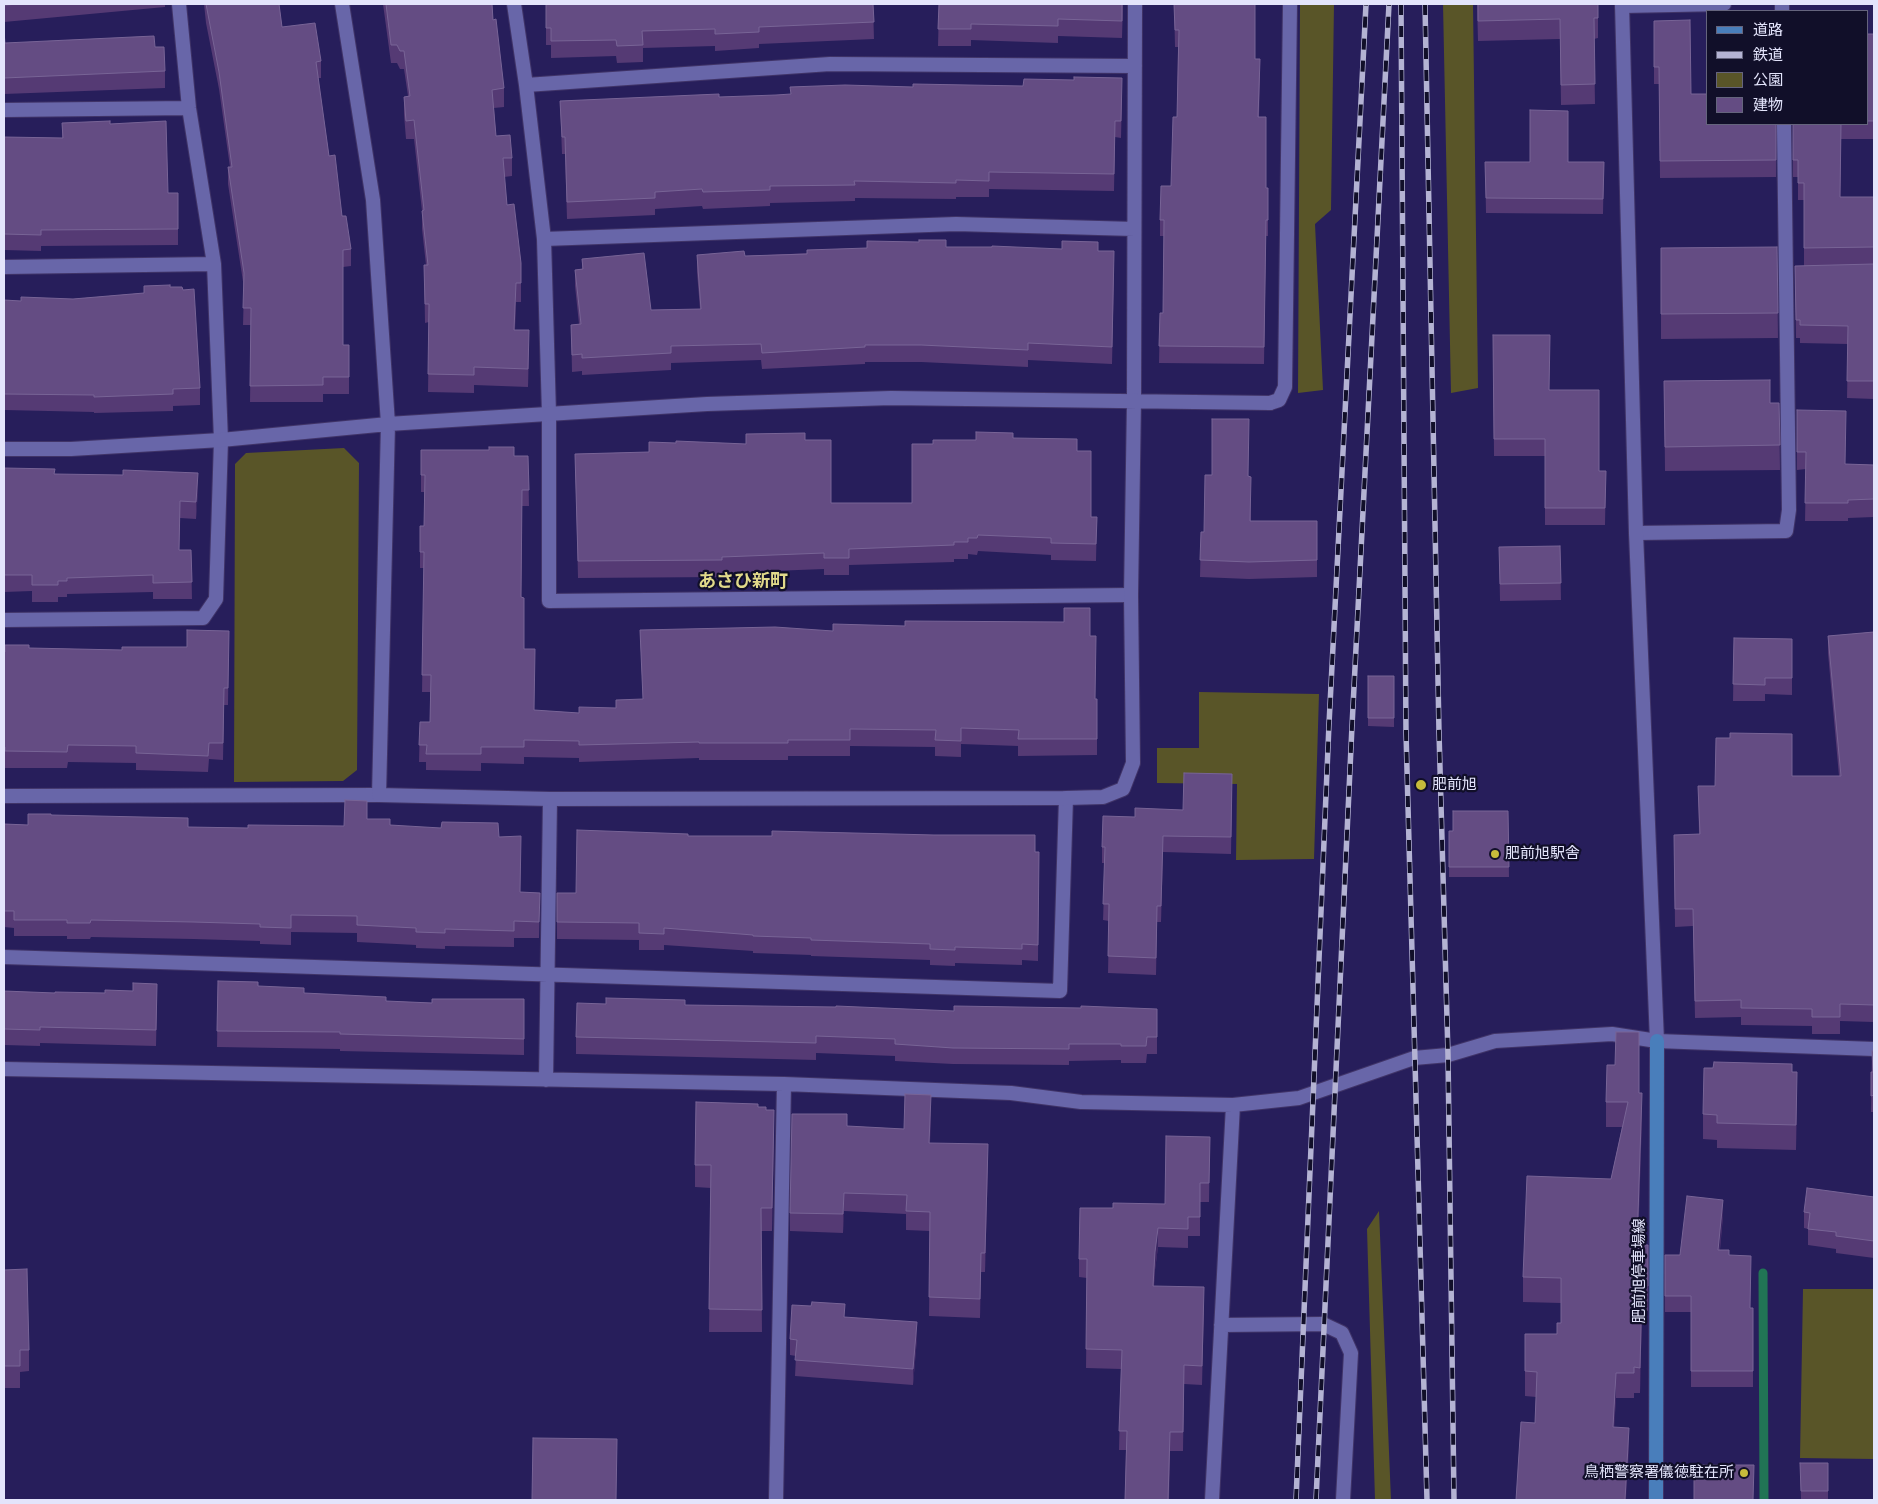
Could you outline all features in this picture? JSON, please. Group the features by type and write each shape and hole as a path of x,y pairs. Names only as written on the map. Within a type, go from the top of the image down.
{"main road":[{"name":"肥前旭停車場線","path":"1656,1500 1657,1041"}],"street":[{"path":"4,620 203,618 216,599 221,440 214,264 189,108 179,4"},
{"path":"342,4 374,200 388,424 379,796"},
{"path":"514,4 526,85 544,239 549,414 548,601 1131,595"},
{"path":"4,796 379,796 550,799 1066,798 1103,797 1123,789 1133,763 1131,595 1134,400 1135,4"},
{"path":"4,448 71,449 221,440 388,424 708,404 891,398 1270,403 1279,400 1285,387 1290,4"},
{"path":"1657,1041 1636,532 1622,5 1724,4"},
{"path":"526,85 830,64 1135,66"},
{"path":"4,110 189,108"},
{"path":"1636,532 1786,531 1789,510 1791,275 1784,125"},
{"path":"544,239 956,224 1134,229"},
{"path":"4,267 214,264"},
{"path":"4,957 1060,991 1066,798"},
{"path":"546,1080 550,799"},
{"path":"4,1069 784,1084 1012,1093 1081,1102 1233,1105 1299,1098 1414,1058 1448,1055 1495,1041 1612,1034 1657,1041 1874,1049"},
{"path":"776,1500 784,1084"},
{"path":"1212,1500 1233,1105"},
{"path":"1221,1325 1323,1324 1342,1333 1351,1353 1343,1500"}],"green space":[{"path":"1300,4 1334,4 1331,210 1315,224 1323,390 1298,393"},
{"path":"1443,4 1473,4 1478,388 1451,393"},
{"path":"344,448 359,463 357,770 343,781 234,782 235,464 246,453"},
{"path":"1199,692 1319,694 1314,859 1236,860 1237,784 1157,783 1157,748 1199,748"},
{"path":"1379,1211 1391,1500 1375,1500 1367,1229"},
{"path":"1803,1289 1874,1289 1874,1459 1800,1458"}],"building":[{"path":"206,4 279,4 282,27 315,23 321,61 316,62 329,156 335,155 342,216 346,216 351,249 343,250 343,345 349,345 349,377 323,377 323,385 250,386 251,308 243,308 244,273 228,167 232,167 219,72"},
{"path":"386,4 492,4 493,20 496,19 504,88 492,90 496,136 510,135 512,158 503,158 507,205 514,204 521,263 521,283 516,283 514,330 529,330 528,369 474,367 474,375 428,374 429,304 425,304 424,265 428,265 414,120 406,121 404,97 410,96 404,51 400,51 397,45 391,45"},
{"path":"546,4 873,4 874,22 759,27 759,32 715,34 715,29 642,31 643,45 617,46 616,40 551,41 551,28 546,28"},
{"path":"939,4 1122,4 1122,21 1058,19 1058,26 971,24 971,29 938,29"},
{"path":"1174,4 1255,4 1255,59 1260,59 1258,117 1266,117 1266,188 1268,188 1264,347 1159,346 1160,313 1163,313 1164,220 1160,220 1161,186 1171,186 1173,117 1177,117 1179,30 1175,30"},
{"path":"1478,4 1598,4 1598,18 1594,18 1595,84 1561,85 1560,19 1478,21"},
{"path":"1690,20 1691,94 1706,94 1706,125 1776,125 1776,160 1660,161 1659,67 1654,67 1654,21"},
{"path":"4,32 5,43 154,36 155,47 164,47 165,71 4,78"},
{"path":"1868,34 1874,34 1874,121 1868,121"},
{"path":"1074,77 1122,78 1121,121 1115,121 1114,174 989,172 989,181 956,180 956,183 854,181 855,185 770,186 770,190 703,192 702,189 655,192 655,198 567,202 565,137 562,137 560,101 719,94 719,97 776,95 791,94 790,87 845,85 913,87 913,84 1023,86 1024,79 1074,80"},
{"path":"1530,110 1568,111 1568,162 1604,162 1603,199 1486,198 1485,162 1530,162"},
{"path":"110,121 110,124 166,121 168,193 178,193 178,229 41,230 41,235 4,234 4,137 63,138 62,123"},
{"path":"1793,125 1841,125 1840,197 1874,197 1874,247 1804,248 1804,183 1798,183 1798,160 1793,160"},
{"path":"919,240 946,240 946,247 992,246 1062,249 1062,241 1098,242 1098,251 1114,251 1112,347 1028,343 1028,350 921,345 865,345 865,347 762,353 761,344 671,346 671,353 582,358 582,354 572,355 571,325 581,324 575,270 583,269 582,259 644,253 651,310 701,309 697,255 744,251 745,256 807,254 807,250 867,248 867,241 919,242"},
{"path":"1777,247 1778,313 1661,314 1661,248"},
{"path":"1874,264 1874,381 1847,381 1848,326 1800,325 1800,320 1796,320 1795,266"},
{"path":"170,285 170,287 182,287 183,290 194,289 200,388 173,389 173,394 94,397 94,395 4,394 4,300 21,301 21,297 73,299 144,293 144,286"},
{"path":"1493,335 1550,335 1549,390 1599,390 1599,471 1606,471 1605,508 1545,508 1545,439 1494,439"},
{"path":"1770,380 1770,403 1779,403 1780,445 1665,447 1664,381"},
{"path":"1797,410 1846,411 1845,464 1874,465 1874,499 1848,500 1848,503 1805,503 1806,452 1797,452"},
{"path":"1212,419 1249,419 1248,476 1251,477 1250,521 1317,521 1317,560 1249,562 1200,560 1201,532 1204,532 1205,475 1212,475"},
{"path":"976,432 1013,433 1013,438 1077,439 1077,451 1091,451 1091,517 1097,517 1096,544 1051,543 1051,538 978,535 977,538 968,538 968,542 954,542 954,545 849,549 849,558 824,558 824,553 722,557 722,560 578,561 575,454 649,452 649,442 676,443 676,441 746,444 746,434 805,433 805,440 831,440 831,503 912,503 912,444 933,444 933,440 976,440"},
{"path":"489,447 514,447 514,456 528,456 529,490 522,490 521,597 524,598 524,649 535,649 534,710 579,713 579,707 616,708 616,700 643,699 640,630 775,627 833,631 833,624 905,626 905,621 1064,622 1064,608 1090,608 1090,636 1096,636 1095,699 1097,699 1097,739 1018,739 1019,730 961,728 961,741 935,740 936,730 850,729 850,740 788,740 788,743 699,742 579,745 579,741 524,740 524,747 481,747 481,754 426,754 427,745 419,745 420,722 430,722 431,675 422,675 424,552 420,552 420,526 424,526 425,475 421,475 421,450 489,450"},
{"path":"4,468 55,469 54,474 123,475 123,470 198,473 196,502 180,501 179,550 191,550 192,582 153,583 153,575 67,578 67,581 58,581 58,585 32,585 32,575 4,575"},
{"path":"1560,546 1561,583 1500,584 1499,547"},
{"path":"187,630 229,631 228,688 224,688 223,743 209,743 208,756 136,753 136,746 68,745 67,752 5,751 5,645 29,645 29,648 122,650 122,647 187,647"},
{"path":"1874,632 1874,1005 1840,1004 1840,1017 1812,1017 1812,1009 1741,1008 1741,1000 1695,1001 1693,909 1675,909 1674,835 1700,834 1698,786 1715,786 1716,738 1730,738 1730,733 1792,734 1792,776 1841,776 1828,636"},
{"path":"1734,638 1792,639 1792,678 1765,678 1765,685 1733,684"},
{"path":"1368,676 1394,676 1394,718 1368,718"},
{"path":"1184,773 1232,774 1231,837 1163,836 1161,906 1157,906 1156,958 1108,956 1109,904 1103,904 1105,847 1102,847 1103,816 1135,817 1135,808 1183,810"},
{"path":"345,800 367,801 367,819 390,819 390,825 441,828 442,822 498,823 499,837 521,836 520,892 540,893 539,922 514,921 514,931 445,929 445,933 416,932 416,928 357,925 357,916 291,915 291,928 260,927 260,924 193,922 91,920 90,923 67,923 67,920 14,920 14,911 4,911 4,824 28,825 28,814 188,818 188,827 248,828 248,825 344,826"},
{"path":"1453,811 1508,811 1509,867 1449,867 1449,831 1453,831"},
{"path":"577,830 688,834 688,836 772,836 772,831 934,835 1035,835 1035,852 1039,852 1038,945 1022,944 1022,949 955,947 955,950 930,949 930,944 811,940 811,938 753,936 664,928 664,934 639,933 639,923 557,922 557,893 576,893"},
{"path":"218,981 258,982 258,986 304,988 304,993 386,997 386,1001 432,1003 432,999 524,999 524,1039 340,1034 340,1032 217,1031"},
{"path":"133,983 157,984 156,1030 40,1027 40,1030 4,1029 4,991 105,993 105,990 133,991"},
{"path":"606,998 685,1000 685,1005 836,1006 954,1011 954,1006 1081,1008 1081,1006 1157,1009 1157,1037 1147,1037 1146,1046 1069,1044 1069,1049 953,1048 895,1044 895,1039 816,1036 816,1043 576,1037 577,1003 606,1004"},
{"path":"1616,1032 1639,1032 1639,1093 1642,1093 1637,1245 1648,1245 1648,1286 1642,1286 1640,1368 1634,1367 1634,1373 1616,1373 1613,1427 1629,1428 1625,1500 1516,1500 1521,1422 1535,1423 1537,1372 1525,1371 1525,1334 1557,1334 1557,1323 1561,1323 1561,1278 1523,1277 1527,1176 1611,1179 1628,1102 1606,1102 1607,1065 1615,1065"},
{"path":"1872,1051 1874,1051 1874,1095 1871,1096 1871,1072 1873,1072"},
{"path":"1714,1062 1792,1064 1792,1072 1797,1072 1796,1125 1717,1123 1717,1115 1703,1114 1704,1068 1713,1068"},
{"path":"905,1094 931,1095 929,1143 988,1144 985,1253 981,1253 980,1299 929,1297 930,1212 906,1211 907,1195 844,1193 843,1214 790,1213 792,1114 847,1114 847,1126 904,1129"},
{"path":"696,1102 758,1104 758,1107 766,1107 766,1110 774,1110 772,1208 761,1208 762,1310 709,1309 711,1165 695,1165"},
{"path":"1166,1136 1210,1137 1209,1183 1200,1183 1200,1217 1188,1217 1188,1229 1158,1228 1153,1286 1204,1287 1202,1366 1184,1365 1183,1432 1170,1432 1168,1500 1125,1500 1127,1431 1119,1431 1122,1350 1086,1349 1087,1259 1079,1259 1080,1208 1113,1208 1113,1203 1165,1204"},
{"path":"1807,1188 1874,1197 1874,1241 1836,1236 1836,1232 1808,1229 1810,1213 1804,1212"},
{"path":"1687,1196 1723,1200 1718,1250 1729,1250 1729,1255 1751,1256 1750,1308 1753,1308 1753,1371 1691,1371 1691,1296 1665,1296 1665,1255 1680,1255"},
{"path":"27,1269 29,1350 20,1350 20,1366 4,1366 4,1270"},
{"path":"812,1302 845,1304 844,1317 917,1322 913,1369 795,1360 797,1340 790,1339 792,1305 811,1306"},
{"path":"533,1438 617,1439 616,1500 532,1500"},
{"path":"1800,1463 1828,1463 1828,1491 1801,1491"},
{"path":"1694,1465 1754,1465 1753,1500 1694,1500"}],"waterway":[{"path":"1763,1273 1764,1500"}],"railway":[{"path":"1296,1500 1329,724 1366,4"},
{"path":"1316,1500 1352,726 1389,4"},
{"path":"1401,4 1406,733 1427,1500"},
{"path":"1425,4 1439,732 1448,1055 1454,1500"}],"place":[{"name":"肥前旭","path":"1421,785"},
{"name":"肥前旭駅舎","path":"1495,854"},
{"name":"鳥栖警察署儀徳駐在所","path":"1744,1473"}],"district":[{"name":"あさひ新町","path":"743,582"}]}
